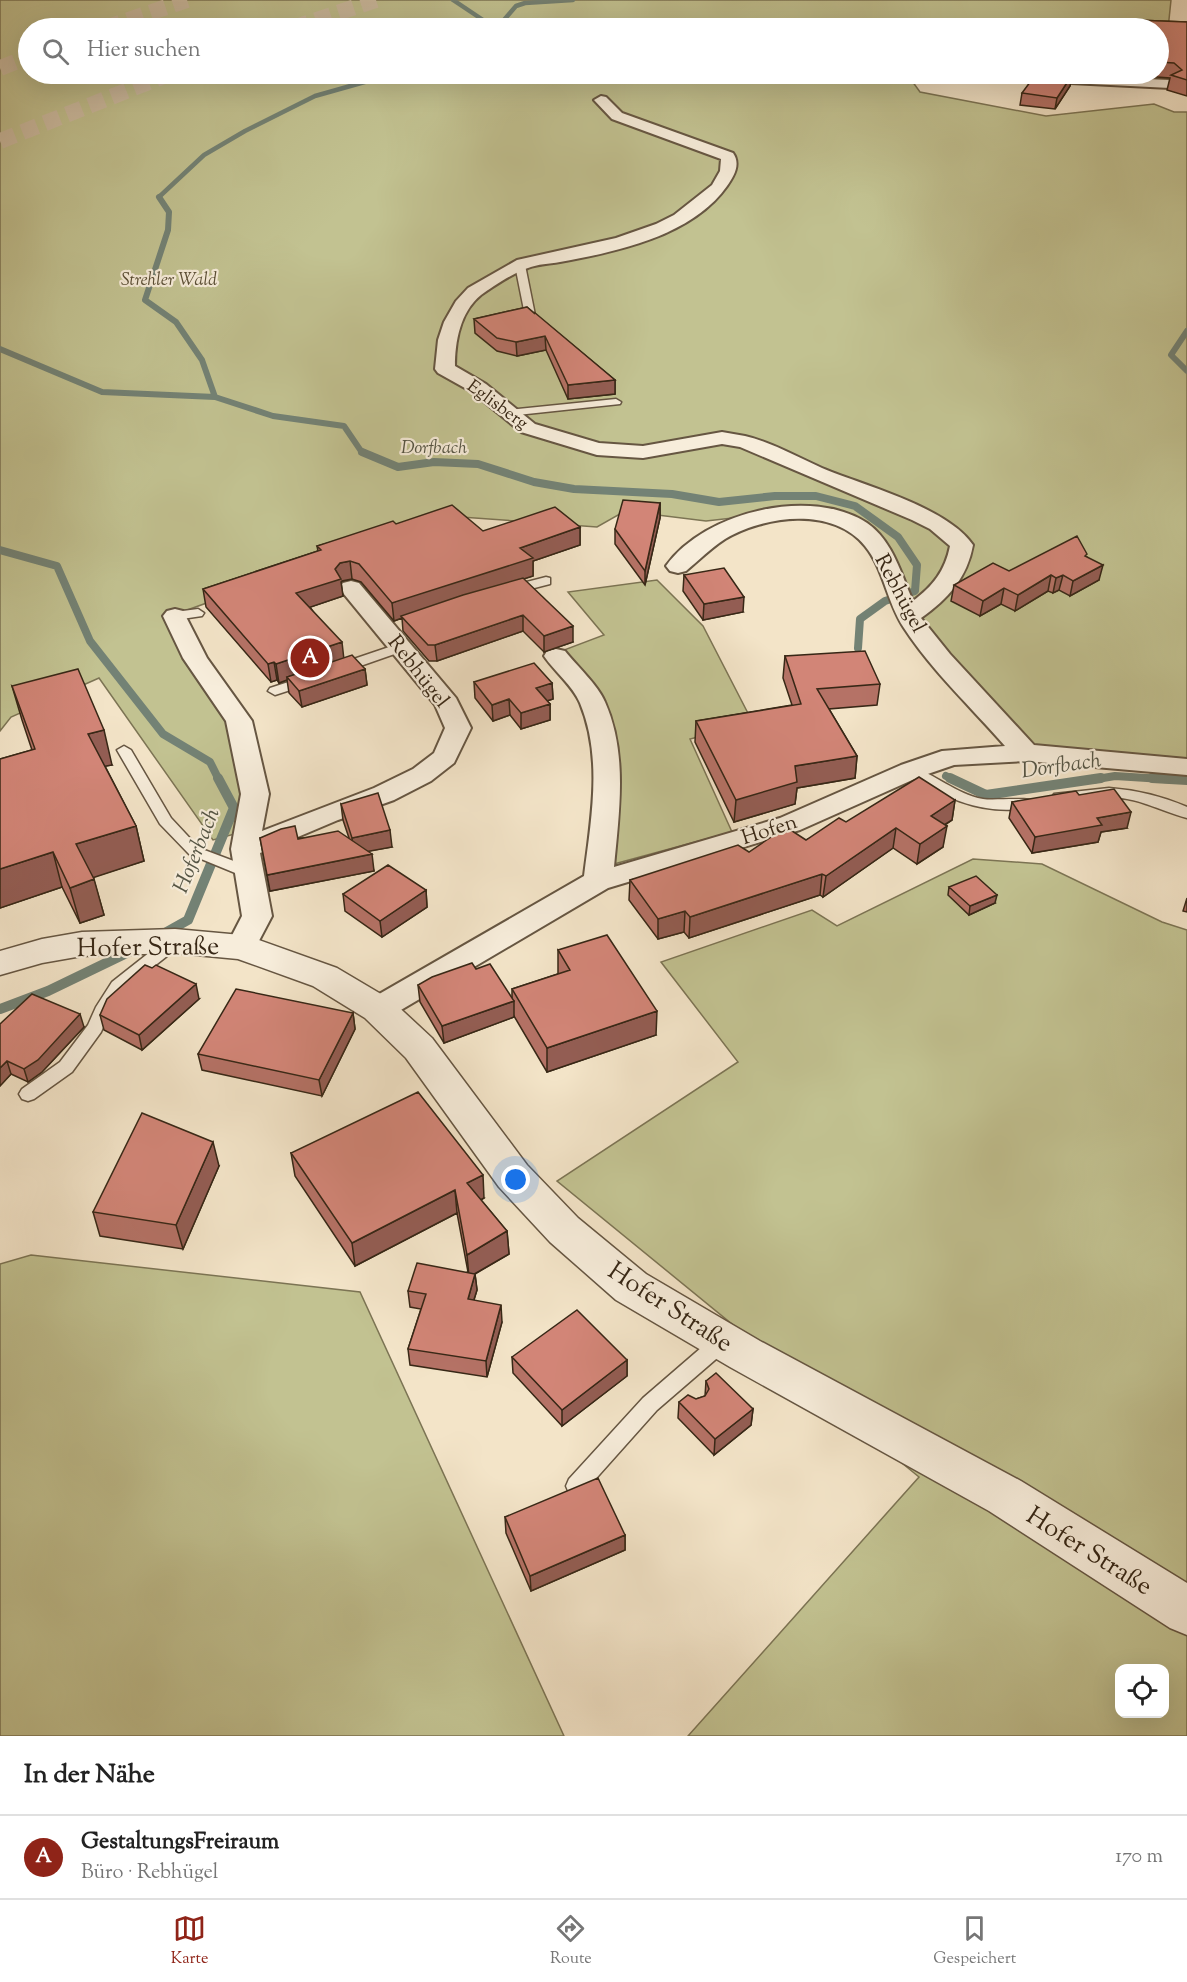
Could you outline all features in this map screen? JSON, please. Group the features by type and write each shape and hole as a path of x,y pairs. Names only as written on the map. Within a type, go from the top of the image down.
{"street":[{"path":"1096,96 1187,83"},
{"name":"Eglisberg","path":"601,100 617,116 728,156 730,162 726,174 718,187 699,207 678,221 608,245 520,265 470,295 456,315 445,348 445,369 479,388 528,428 597,450 643,452 723,438 745,442 944,527 962,544 960,561 950,580 935,597 902,601"},
{"name":"Rebhügel","path":"678,566 720,532 757,516 807,513 837,518 858,528 872,540 885,560 913,625 1026,753"},
{"name":"Rebhügel","path":"241,862 328,814 384,794 422,775 446,757 458,728 447,703 395,635 351,588"},
{"path":"187,615 195,658 239,721 255,794 241,862 257,916 241,947"},
{"path":"556,656 592,701 606,756 605,817 598,881"},
{"name":"Hofen","path":"378,1010 598,881 790,824 910,771 951,757 1026,753 1187,767"},
{"name":"Hofer Straße","path":"0,963 42,951 82,944 154,940 241,947 325,977 378,1010 419,1048 513,1176 564,1230 631,1287 723,1341 1005,1496 1187,1611"}],"lane":[{"path":"520,265 520,278 530,315"},
{"path":"508,413 616,402"},
{"path":"502,593 546,581"},
{"path":"275,691 322,674 395,635"},
{"path":"124,750 165,821 194,851 241,862"},
{"path":"910,771 955,796 989,806 1014,806 1104,791 1144,796 1187,813"},
{"path":"28,1094 66,1067 95,1028 104,1007 118,986 154,940"},
{"path":"576,1486 651,1404 682,1390 723,1341"}],"green space":[{"name":"Strehler Wald","path":"0,0 1171,0 1169,19 18,18 18,84 914,84 920,92 1046,116 1154,104 1174,112 1187,112 1187,764 1036,749 909,615 885,560 837,518 777,513 706,521 625,511 597,527 447,516 168,617 235,722 248,795 242,832 213,840 99,678 11,717 0,731"},
{"path":"657,580 703,626 753,723 690,739 732,832 614,864 607,707 564,650 604,635 568,592"},
{"path":"973,859 1042,864 1162,922 1187,930 1187,1736 688,1736 919,1477 557,1181 738,1062 661,962 812,910 837,926"},
{"path":"31,1255 360,1292 564,1736 0,1736 0,1264"}],"building":[{"path":"1169,21 1187,22 1187,80 1171,75 1182,70 1174,63 1169,63"},
{"path":"1029,84 1066,84 1057,98 1022,93"},
{"path":"527,307 615,380 568,385 545,336 516,342 497,338 474,319"},
{"path":"623,500 660,503 645,571 615,529"},
{"path":"452,505 483,531 555,507 580,527 520,548 533,558 392,603 359,564 350,561 340,563 335,569 341,579 296,593 342,642 276,664 274,662 268,664 203,589 321,550 317,546 393,521 396,524"},
{"path":"1077,536 1087,554 1085,556 1103,565 1073,581 1063,575 1056,578 1051,575 1018,595 1004,588 983,601 954,585 993,563 1009,571"},
{"path":"724,568 744,597 704,604 684,575"},
{"path":"523,578 573,626 544,636 523,615 435,645 428,645 401,616 463,595"},
{"path":"865,651 880,684 817,689 857,756 795,766 797,782 736,800 696,721 801,704 785,656"},
{"path":"352,655 365,669 299,691 287,677"},
{"path":"534,663 552,683 536,688 550,704 521,713 509,699 492,705 474,682"},
{"path":"78,669 104,730 88,734 136,826 76,844 94,879 70,888 53,852 0,869 0,759 35,749 12,686"},
{"path":"919,777 955,800 931,816 947,826 920,844 896,828 826,876 822,874 690,917 685,911 658,919 630,880 738,845 749,852 786,827 806,840 839,818 846,822"},
{"path":"1114,789 1131,812 1097,818 1102,825 1035,837 1012,802 1076,791 1079,795"},
{"path":"378,793 390,830 352,838 341,804"},
{"path":"295,826 298,839 338,831 372,854 267,875 260,838"},
{"path":"388,865 426,890 380,921 343,894"},
{"path":"976,876 997,895 970,906 949,887"},
{"path":"607,935 657,1011 547,1048 512,989 570,970 558,950"},
{"path":"472,963 476,969 490,964 514,1001 442,1026 418,985 432,977"},
{"path":"145,965 152,968 156,965 196,984 139,1035 100,1015 107,999"},
{"path":"236,989 353,1013 319,1080 198,1054"},
{"path":"32,994 80,1014 38,1060 24,1069 7,1061 0,1068 0,1024"},
{"path":"418,1092 483,1175 467,1183 507,1231 467,1255 455,1190 352,1243 291,1153"},
{"path":"142,1113 213,1142 176,1225 93,1212"},
{"path":"417,1263 475,1274 468,1299 501,1305 486,1361 408,1349 426,1294 408,1291"},
{"path":"577,1310 627,1360 562,1410 512,1357"},
{"path":"716,1373 753,1409 715,1439 679,1402 688,1395 696,1399 705,1396 709,1389 706,1381"},
{"path":"598,1478 625,1535 530,1576 505,1517"}],"waterway":[{"path":"453,0 480,18"},
{"name":"Dorfbach","path":"506,18 516,6 525,3 573,0"},
{"name":"Dorfbach","path":"159,197 204,155 245,131 315,96 358,84"},
{"name":"Dorfbach","path":"159,197 169,212 168,230 145,300 176,322 202,360 215,397"},
{"path":"1187,331 1171,355 1187,371"},
{"path":"0,349 102,392 215,397"},
{"name":"Dorfbach","path":"215,397 273,416 344,426 361,451 366,453"},
{"name":"Dorfbach","path":"362,452 398,467 434,462 478,464 534,482 574,489 672,494 719,502 775,496 816,496 855,506 898,537 917,565 915,591 885,601 860,619 858,648"},
{"name":"Hoferbach","path":"0,550 57,566 90,641 163,734 210,762 218,778"},
{"name":"Dorfbach","path":"946,776 950,778"},
{"name":"Dorfbach","path":"1091,780 1115,776 1179,780"},
{"name":"Hoferbach","path":"163,934 188,920 234,808 218,778"},
{"name":"Dorfbach","path":"950,778 986,795 1101,778"},
{"name":"Dorfbach","path":"950,778 954,780"},
{"name":"Dorfbach","path":"1152,778 1187,780"},
{"name":"Hoferbach","path":"0,1009 48,991 135,949"}],"tunnel":[{"path":"134,18 187,0"},
{"path":"323,18 376,0"},
{"path":"0,68 18,61"},
{"path":"0,141 144,84"}],"place":[{"name":"GestaltungsFreiraum","path":"310,658"}]}
